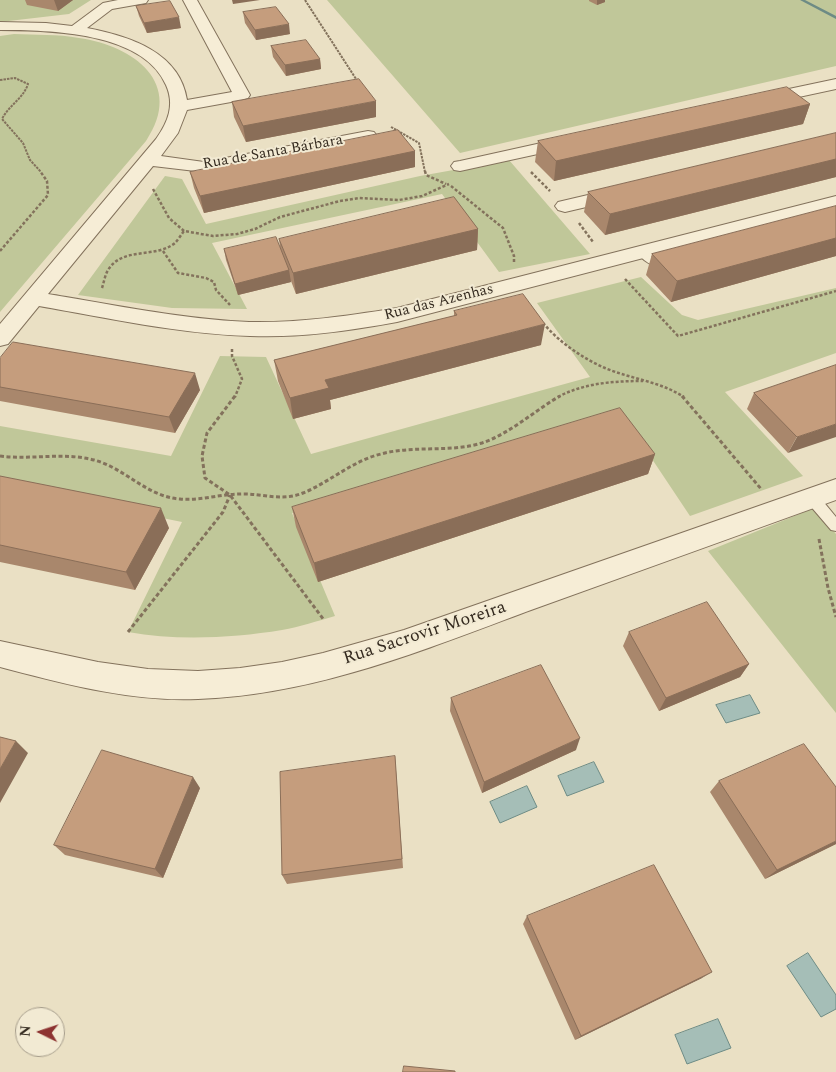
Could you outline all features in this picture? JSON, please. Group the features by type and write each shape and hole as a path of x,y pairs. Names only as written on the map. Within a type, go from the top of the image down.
{"street":[{"path":"76,30 108,6 141,0"},
{"path":"179,107 242,95 190,0"},
{"path":"0,26 34,26 76,30 133,46 155,59 165,68 176,85 179,107 173,126 156,161 0,339"},
{"path":"743,104 834,87"},
{"name":"Rua de Santa Bárbara","path":"156,161 204,167 368,136"},
{"path":"460,166 590,137"},
{"path":"565,206 642,188"},
{"name":"Rua das Azenhas","path":"34,298 192,324 232,328 307,327 367,320 836,202"},
{"name":"Rua Sacrovir Moreira","path":"0,654 92,676 161,685 199,685 284,676 380,652 824,494"}],"lane":[{"path":"640,252 652,262 662,264 680,261"},
{"path":"824,494 836,526"}],"path":[{"path":"305,0 361,88"},
{"path":"0,80 16,77 24,79 28,84 24,95 2,119 5,125 22,143 33,164 43,173 49,184 48,195 0,251"},
{"path":"388,125 419,144 426,175 456,189 503,228 514,256 515,284 547,329 569,346 603,367 675,390 684,397 779,510"},
{"path":"156,161 158,171 152,188 169,218 184,231 213,236 255,230 280,217 340,201 359,198 399,200 422,196 449,185 460,166"},
{"path":"99,309 106,270 116,259 133,253 163,251 180,240 184,231"},
{"path":"163,251 178,273 206,278 214,282 216,290 230,305 232,356 242,379 233,401 207,433 202,456 205,478 230,495 324,620"},
{"path":"608,260 678,336 836,291"},
{"path":"0,456 16,459 62,456 93,460 123,471 161,496 187,499 251,494 278,499 292,497 319,485 363,459 380,454 397,450 465,447 484,442 516,426 555,398 586,385 617,380 648,381"},
{"path":"824,494 826,580 836,616"},
{"path":"128,632 223,512 230,495"}],"green space":[{"path":"0,0 91,0 69,14 0,22"},
{"path":"327,0 836,0 836,66 460,153"},
{"path":"14,34 71,37 99,42 118,49 135,59 148,71 156,85 160,102 157,120 146,141 0,312 0,36"},
{"path":"509,160 590,254 499,272 442,194 212,243 247,309 172,308 78,295 165,176 182,179 206,224 420,176"},
{"path":"641,277 682,315 698,320 836,288 836,353 725,392 803,476 690,516 622,414 292,513 335,616 282,630 244,635 205,637 166,637 128,632 182,522 0,485 0,426 171,456 220,356 266,357 311,454 590,377 537,303"},
{"path":"814,508 836,534 836,713 708,551"}],"water":[{"path":"750,695 760,713 726,723 716,705"},
{"path":"594,762 604,782 567,796 558,776"},
{"path":"527,786 537,807 500,823 490,802"},
{"path":"808,953 836,995 836,1009 821,1017 787,966"},
{"path":"718,1019 731,1048 687,1064 675,1035"}],"building":[{"path":"170,1 179,17 144,23 136,6"},
{"path":"276,7 289,24 255,30 243,12"},
{"path":"306,40 320,59 285,65 271,46"},
{"path":"359,79 376,101 243,126 232,102"},
{"path":"787,87 810,104 556,161 538,141"},
{"path":"398,130 415,151 200,196 190,172"},
{"path":"836,133 836,159 610,214 588,192"},
{"path":"454,197 478,229 293,273 279,239"},
{"path":"836,206 836,238 677,281 652,254"},
{"path":"276,237 289,270 235,284 224,249"},
{"path":"523,294 545,324 325,380 329,388 290,398 274,360 457,315 454,311"},
{"path":"13,342 195,373 169,417 0,387 0,358"},
{"path":"836,365 836,424 797,437 754,393"},
{"path":"620,408 655,454 314,563 292,507"},
{"path":"0,476 161,508 126,572 0,545"},
{"path":"707,602 749,664 666,698 629,632"},
{"path":"541,665 580,738 484,782 451,698"},
{"path":"0,737 16,741 0,769"},
{"path":"804,744 836,787 836,841 777,870 719,781"},
{"path":"102,750 193,777 155,869 54,845"},
{"path":"395,756 402,859 282,875 280,772"},
{"path":"654,865 712,972 581,1036 527,916"},
{"path":"404,1066 455,1071 455,1072 403,1072"}],"waterway":[{"path":"802,0 836,18"}]}
